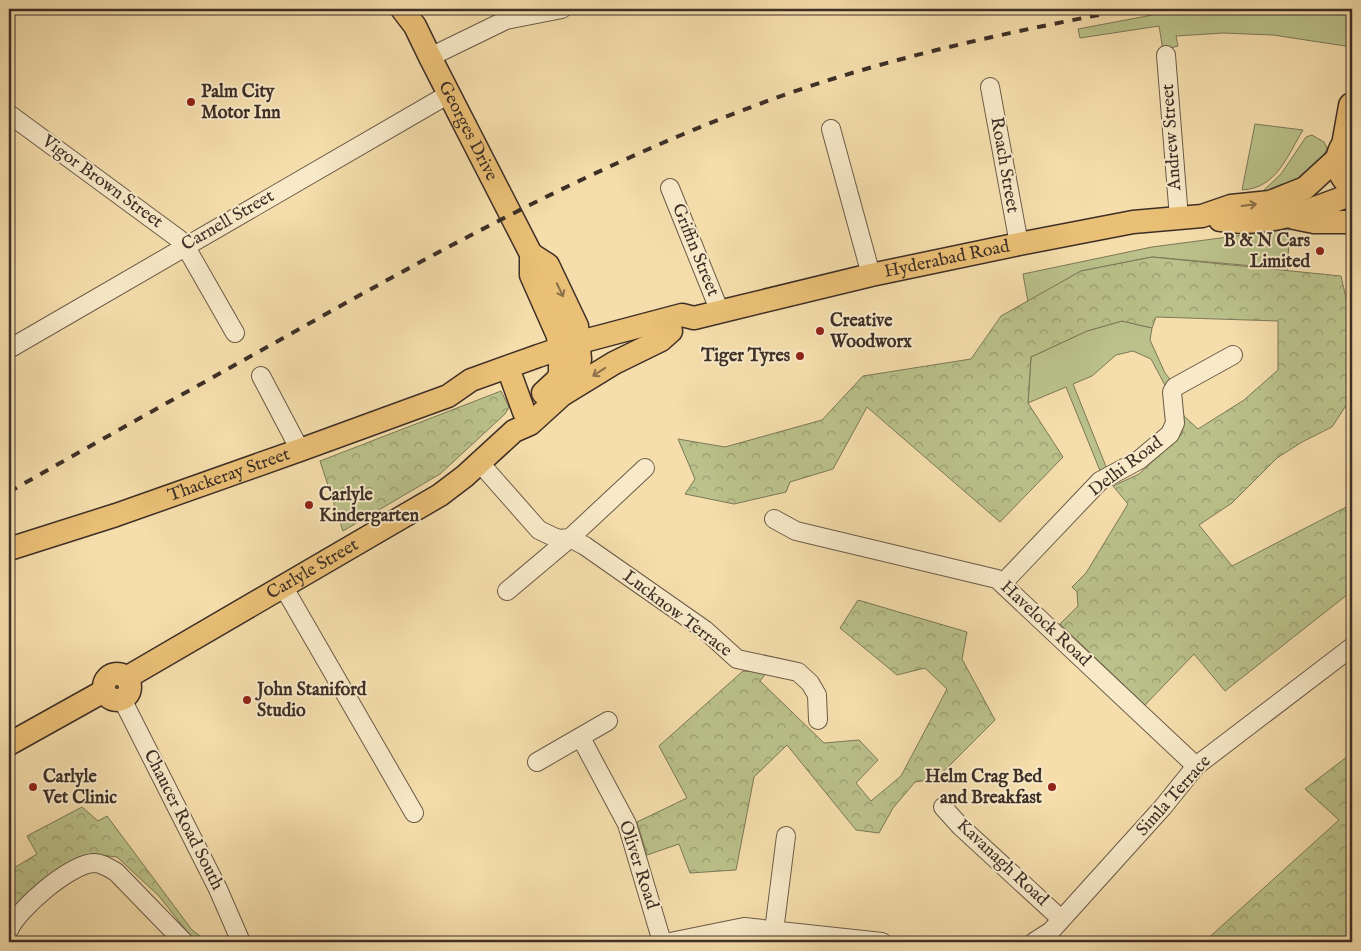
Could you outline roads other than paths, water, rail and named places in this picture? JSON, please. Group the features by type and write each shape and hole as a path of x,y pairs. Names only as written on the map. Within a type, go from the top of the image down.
{"highway":[{"path":"1352,106 1346,146 1340,168 1347,181 1352,185"}],"main road":[{"name":"Georges Drive","path":"402,9 416,26 531,254 531,275 558,336 570,353"},
{"name":"Hyderabad Road","path":"570,353 682,315 694,318 871,275 1133,222 1202,216 1230,206 1270,202 1294,194 1316,180 1346,146"},
{"name":"Hyderabad Road","path":"1202,216 1232,222 1284,217 1352,194"},
{"path":"1284,217 1314,222 1352,222"},
{"name":"Hyderabad Road","path":"570,353 671,331 688,325 694,318"},
{"path":"564,394 614,363 661,340 671,331"},
{"name":"Thackeray Street","path":"9,549 116,515 448,396 477,393 512,380 570,353"},
{"name":"Thackeray Street","path":"448,396 471,380 570,353"},
{"name":"Carlyle Street","path":"519,421 530,424 564,394 573,380 570,353"},
{"name":"Carlyle Street","path":"9,744 117,689 283,586 440,495 478,462 519,421 556,380 570,353"},
{"path":"512,380 519,421"}],"street":[{"path":"430,57 506,15 562,9"},
{"name":"Andrew Street","path":"1166,56 1179,218"},
{"name":"Roach Street","path":"990,87 1019,244"},
{"name":"Carnell Street","path":"9,349 449,94"},
{"name":"Vigor Brown Street","path":"9,114 179,239 235,333"},
{"path":"831,129 871,275"},
{"name":"Griffin Street","path":"670,188 720,312"},
{"name":"Delhi Road","path":"1003,583 1100,481 1139,460 1170,434 1175,423 1172,392 1175,387 1233,355"},
{"path":"261,376 300,450"},
{"path":"478,462 539,530 558,539 570,538"},
{"path":"507,591 570,538 645,468"},
{"name":"Havelock Road","path":"774,519 796,531 997,579 1196,766"},
{"name":"Lucknow Terrace","path":"570,538 585,546 704,630 736,659 798,672 810,683 817,695 818,720"},
{"path":"283,586 414,813"},
{"name":"Simla Terrace","path":"1034,942 1051,931 1163,807 1196,766 1352,647"},
{"name":"Chaucer Road South","path":"117,689 218,889 237,941"},
{"path":"537,762 608,721"},
{"name":"Oliver Road","path":"581,738 627,824 662,942"},
{"name":"Kavanagh Road","path":"943,807 1061,919"},
{"path":"774,931 786,836"},
{"path":"9,930 23,908 55,883 85,866 94,864 105,866 116,872 184,942"},
{"path":"670,942 744,927 882,942"}],"railway":[{"path":"9,492 463,239 577,182 694,129 800,90 893,61 987,38 1130,9"}],"place":[{"name":"Palm City Motor Inn","path":"191,102"},
{"name":"B & N Cars Limited","path":"1320,251"},
{"name":"Creative Woodworx","path":"820,331"},
{"name":"Tiger Tyres","path":"800,356"},
{"name":"Carlyle Kindergarten","path":"309,505"},
{"name":"John Staniford Studio","path":"247,700"},
{"name":"Carlyle Vet Clinic","path":"33,787"},
{"name":"Helm Crag Bed and Breakfast","path":"1052,787"}]}
